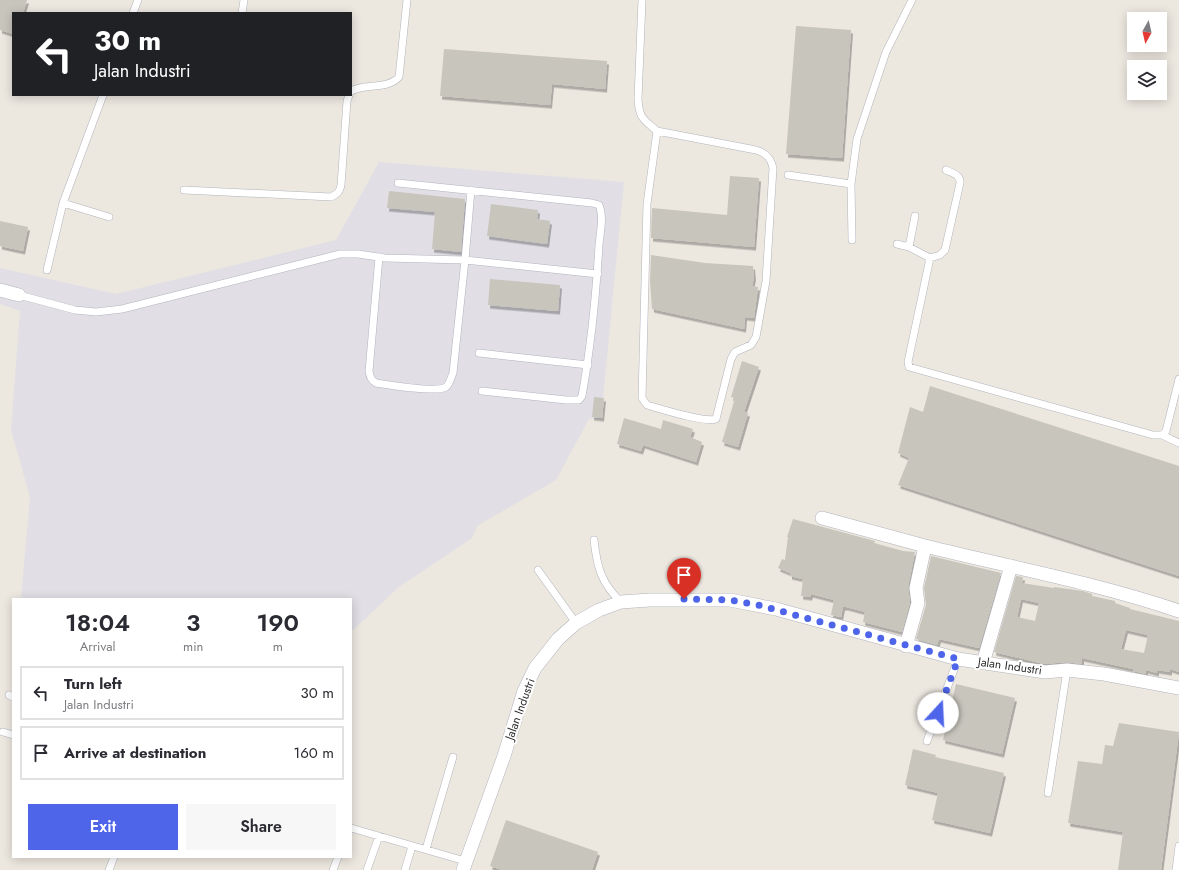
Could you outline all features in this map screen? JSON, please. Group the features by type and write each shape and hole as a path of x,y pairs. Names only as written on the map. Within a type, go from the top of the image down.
{"street":[{"path":"0,290 19,295"},
{"path":"822,518 925,546 1127,594 1179,611"},
{"path":"906,646 918,602 916,588 925,546"},
{"path":"984,663 1012,566"},
{"name":"Jalan Industri","path":"464,866 504,756 517,711 529,681 541,660 558,639 576,623 599,610 621,602 650,600 730,600 776,609 906,646 958,659 1044,672 1067,670 1104,674 1179,688"}],"lane":[{"path":"133,12 138,0"},
{"path":"242,12 244,0"},
{"path":"352,91 357,88 394,82 399,77 407,0"},
{"path":"642,0 638,99 638,109 641,116 657,131 756,150 764,152 772,159 773,168 766,281 756,337 751,345 735,352 731,359 716,419 714,420 703,419 647,406 642,398 647,204 657,131"},
{"path":"852,240 851,184 857,139 886,52 912,0"},
{"path":"47,270 63,203 103,96"},
{"path":"184,190 331,197 337,194 341,185 347,101 349,96"},
{"path":"897,244 909,247 930,258 940,255 945,250 961,179 946,170"},
{"path":"788,175 851,184"},
{"path":"398,183 592,203 599,205 601,218 598,274 588,365 582,396 579,400 566,400 482,391"},
{"path":"379,257 369,371 370,377 376,383 424,388 446,387 450,382 453,373 466,260 471,190"},
{"path":"63,203 109,217"},
{"path":"909,247 915,216"},
{"path":"19,295 75,310 96,312 122,309 340,254 466,260 598,274"},
{"path":"930,258 908,362 909,367 1153,435 1162,435 1179,443"},
{"path":"479,353 588,365"},
{"path":"1162,435 1166,431 1179,379"},
{"path":"594,540 599,569 610,591 621,602"},
{"path":"538,570 576,623"},
{"path":"928,741 958,659"},
{"path":"1048,793 1067,670"},
{"path":"3,732 12,735"},
{"path":"426,849 453,757"},
{"path":"352,828 426,849 464,866"},
{"path":"367,870 379,836"},
{"path":"405,870 412,846"},
{"path":"1176,870 1179,846"},
{"path":"109,870 114,858"},
{"path":"334,870 338,858"}],"shaded area":[{"path":"379,162 624,182 601,419 589,419 556,480 477,526 472,538 399,587 352,631 352,598 21,598 30,497 11,430 20,311 0,304 0,268 116,294 336,240"}],"building":[{"path":"0,0 27,0 23,12 12,12 12,34 0,30"},
{"path":"796,26 851,30 842,158 786,154"},
{"path":"444,49 607,61 605,89 552,84 550,105 440,96"},
{"path":"730,176 759,178 754,247 651,238 652,208 727,215"},
{"path":"389,191 465,199 461,252 432,249 435,212 387,208"},
{"path":"491,204 538,210 537,219 550,221 547,244 487,236"},
{"path":"0,221 28,227 23,251 0,246"},
{"path":"651,255 705,263 753,266 754,277 752,286 758,287 754,318 745,317 744,329 652,309 650,281"},
{"path":"490,279 560,285 558,311 488,305"},
{"path":"742,361 759,367 744,412 748,413 738,447 722,442 735,398 731,397"},
{"path":"930,386 1179,466 1179,576 898,485 909,458 898,453 910,407 923,412"},
{"path":"594,397 604,398 602,418 592,417"},
{"path":"624,418 661,429 663,420 693,429 690,437 702,442 696,462 643,445 641,451 617,444"},
{"path":"793,519 875,541 874,543 903,551 915,552 908,587 910,602 902,632 863,622 865,612 846,607 843,607 841,617 831,615 834,600 811,594 810,597 801,596 803,579 790,576 790,573 778,568 782,559 785,560 787,537"},
{"path":"931,556 1001,573 979,648 939,639 937,645 916,639 926,605 924,588"},
{"path":"1016,576 1023,577 1022,583 1083,591 1092,594 1092,596 1115,601 1115,603 1130,609 1179,621 1179,672 1170,669 1170,672 1157,670 1157,673 1146,670 1146,674 1133,671 1133,669 1082,658 1082,664 1066,662 1045,664 994,652","holes":["1021,599 1039,603 1035,621 1017,617","1126,630 1148,635 1144,653 1121,649"]},
{"path":"956,684 1015,698 1002,754 943,740"},
{"path":"1119,723 1179,732 1161,870 1118,870 1123,832 1068,823 1078,761 1102,764 1105,745 1113,746"},
{"path":"913,749 936,755 935,757 1004,773 990,833 932,820 938,793 905,785"},
{"path":"506,820 598,852 592,870 502,870 490,866"}],"route":[{"path":"684,599 730,600 758,605 958,659 938,713"}]}
